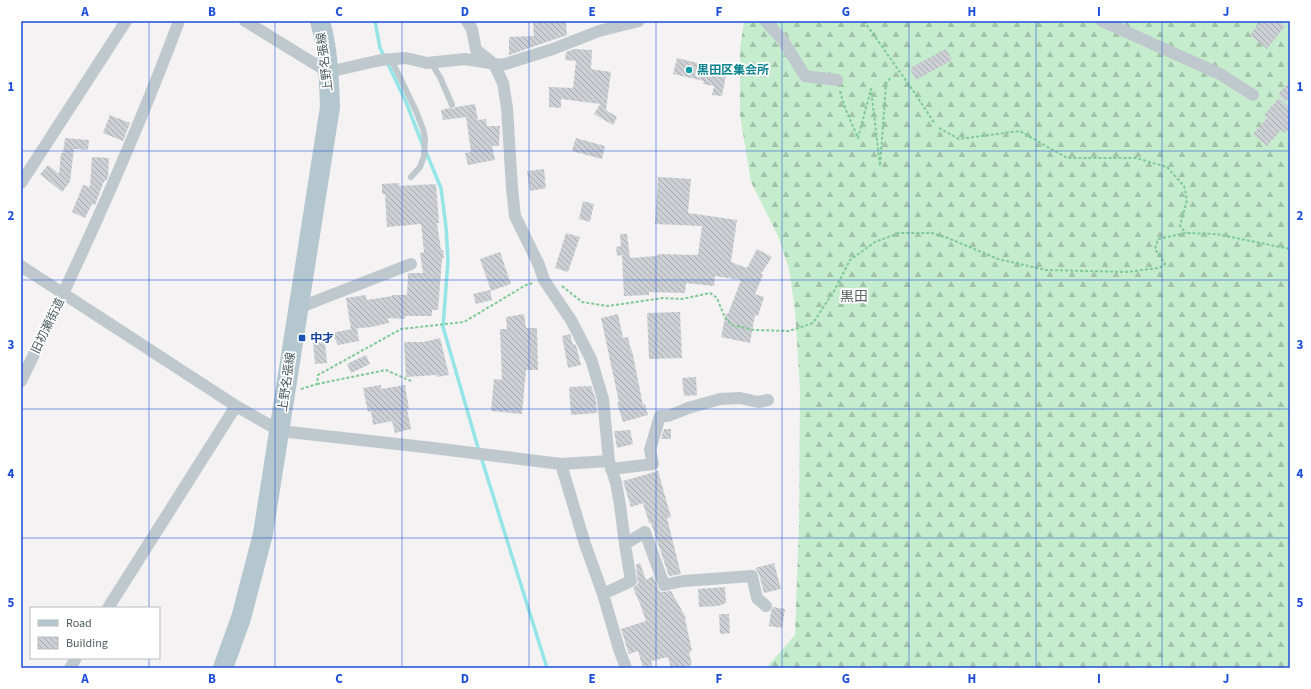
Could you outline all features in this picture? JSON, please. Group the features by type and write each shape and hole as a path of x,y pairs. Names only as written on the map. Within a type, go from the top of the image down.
{"main road":[{"name":"上野名張線","path":"223,668 241,618 263,534 330,107 324,36 320,21"}],"street":[{"path":"21,183 126,21"},
{"name":"旧初瀬街道","path":"21,381 64,293 115,179 179,21"},
{"path":"246,21 328,72 386,60 406,58 427,63 465,59 502,65 553,49 599,31 639,21"},
{"path":"467,21 472,29 476,50 494,64 503,83 507,108 515,216 539,265 544,280 571,320 591,359 603,398 610,465 616,483 620,504 631,581 604,594"},
{"path":"765,21 782,39 805,76 837,80"},
{"path":"1102,21 1220,74 1253,95"},
{"path":"298,308 411,264"},
{"path":"21,266 236,406 280,432 487,454 561,464 653,464 650,450 660,416 668,416 688,408 720,399 740,398 758,402 768,400"},
{"path":"109,607 236,406"},
{"path":"561,464 585,544 604,594 619,649 626,668"},
{"path":"625,544 646,532 664,585 683,581 752,576 757,598 766,606"},
{"path":"70,668 75,659"}],"lane":[{"path":"386,60 416,111 423,129 425,139 424,156 420,167 411,177"},
{"path":"431,63 440,76 452,105"}],"path":[{"path":"864,21 935,124"},
{"path":"837,80 844,108 858,138 871,89 880,166 886,84 891,77"},
{"path":"939,128 959,139 1020,131 1067,158 1136,158 1167,167 1184,186 1187,200 1180,226 1186,233"},
{"path":"317,384 318,374 401,329 464,322 526,285 544,280 563,286 582,302 608,306 663,298 682,299 710,293 717,298 725,318 732,325 754,330 789,331 813,323 834,291 850,260 875,242 899,233 932,233 948,238 998,259 1046,270 1127,272 1163,266 1165,264 1164,261 1155,249 1158,239 1186,233 1216,234 1290,249"},
{"path":"284,394 317,384 386,370 411,381"}],"green space":[{"path":"744,21 1290,21 1290,668 766,668 795,635 799,525 800,389 795,310 789,269 778,236 751,182 740,115 740,49"}],"building":[{"path":"566,21 567,35 509,55 509,37 534,36 533,23"},
{"path":"1261,21 1278,21 1285,26 1267,49 1250,35"},
{"path":"574,49 592,50 591,69 611,72 606,110 617,117 613,125 594,114 600,104 561,99 561,108 549,107 549,87 573,88 576,61 565,60 566,52"},
{"path":"946,49 952,60 916,80 910,68"},
{"path":"677,58 727,70 722,96 712,95 714,86 703,84 704,81 673,74"},
{"path":"1290,81 1290,97 1285,102 1278,94"},
{"path":"1279,98 1290,108 1290,128 1285,133 1281,130 1267,146 1253,134 1267,118 1264,115"},
{"path":"475,104 478,120 486,119 487,126 500,126 499,146 492,146 495,160 468,165 465,153 471,152 466,117 443,120 441,110"},
{"path":"110,115 130,123 123,141 103,133"},
{"path":"65,138 89,140 88,150 74,149 70,182 62,192 40,174 48,165 59,174 61,153 63,153"},
{"path":"576,138 605,146 602,159 572,151"},
{"path":"92,157 109,158 108,177 106,181 104,181 95,205 92,204 85,218 72,212 83,185 90,187"},
{"path":"544,169 546,188 530,191 527,171"},
{"path":"658,177 691,179 688,213 737,220 731,262 747,268 757,249 772,257 761,274 763,275 755,294 764,297 758,316 755,315 750,343 721,337 726,313 728,314 741,280 715,276 714,286 686,283 685,293 649,292 649,295 624,296 622,255 617,256 616,247 621,246 620,234 627,234 630,258 657,256 658,254 698,255 702,226 655,224"},
{"path":"399,183 399,186 436,184 439,223 437,223 441,250 443,250 444,258 442,259 438,310 432,310 432,316 405,316 405,319 388,318 389,323 351,329 346,298 366,295 367,300 392,295 407,295 408,273 423,273 420,253 424,252 421,224 387,227 385,194 382,194 382,184"},
{"path":"583,201 594,204 590,222 579,219"},
{"path":"566,233 580,237 568,272 555,268"},
{"path":"500,252 511,284 491,291 480,259"},
{"path":"490,290 492,300 476,304 473,294"},
{"path":"680,312 682,358 649,359 647,313"},
{"path":"524,314 526,328 537,328 538,370 526,370 522,414 491,411 494,379 502,380 500,329 507,329 506,317"},
{"path":"618,314 623,338 628,337 632,350 643,405 645,404 648,415 623,422 617,403 619,402 601,318"},
{"path":"357,328 359,341 338,345 332,333"},
{"path":"570,334 573,345 575,344 577,349 581,365 568,368 562,336"},
{"path":"440,338 449,375 437,377 437,375 406,377 404,342 423,342"},
{"path":"325,342 327,363 315,364 313,343"},
{"path":"366,355 370,364 351,373 347,364"},
{"path":"696,377 697,395 684,396 682,378"},
{"path":"381,385 381,389 405,385 409,409 407,409 411,429 395,433 392,421 373,425 371,411 368,412 363,388"},
{"path":"591,386 596,400 597,413 571,415 569,387"},
{"path":"664,429 671,429 671,439 661,439"},
{"path":"630,430 633,444 617,448 614,431"},
{"path":"658,471 671,517 667,518 681,574 669,576 643,503 631,507 623,481"},
{"path":"640,563 646,580 653,576 659,591 671,591 686,618 692,651 689,652 692,665 682,668 671,668 668,657 651,661 653,668 643,668 638,651 629,654 621,629 646,621 633,588 638,584 636,565"},
{"path":"774,563 781,589 764,593 759,574 755,568"},
{"path":"725,587 726,603 718,606 699,607 698,589"},
{"path":"773,607 785,609 782,628 769,626"},
{"path":"719,614 729,614 730,633 720,634"}],"waterway":[{"path":"375,21 380,48 384,56"},
{"path":"387,62 406,102 423,146"},
{"path":"426,152 441,188 446,227 448,260 443,327 479,451"},
{"path":"481,457 547,668"}],"place":[{"name":"黒田区集会所","path":"689,70"},
{"name":"中才","path":"302,338"}],"district":[{"name":"黒田","path":"854,297"}]}
